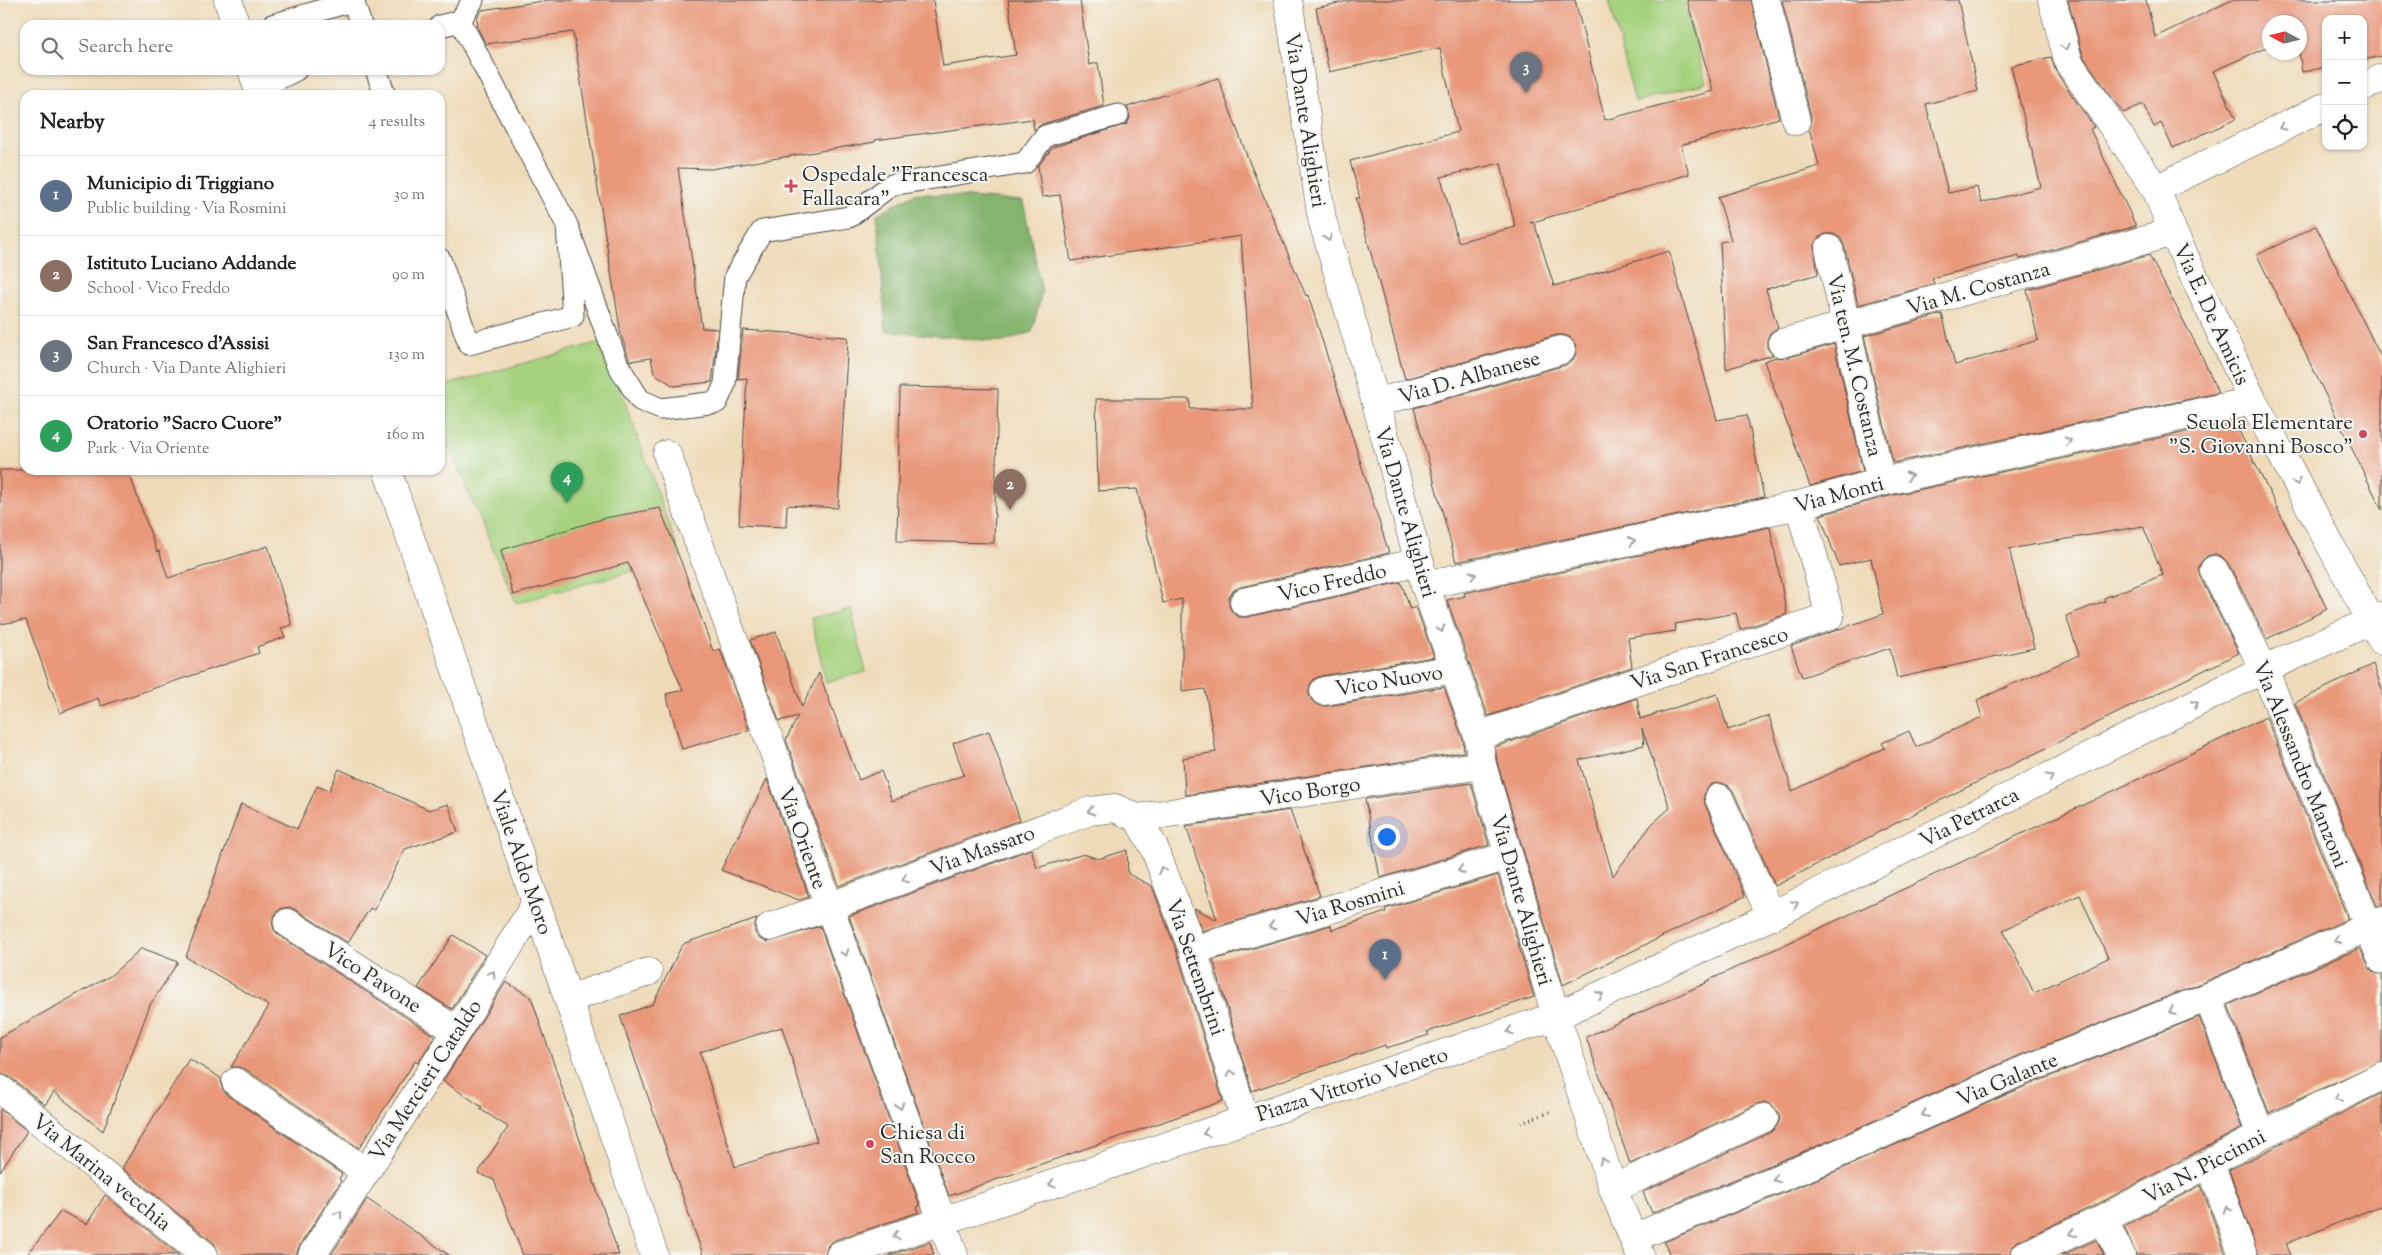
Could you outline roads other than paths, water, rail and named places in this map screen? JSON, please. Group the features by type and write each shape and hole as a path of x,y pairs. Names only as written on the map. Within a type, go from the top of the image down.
{"street":[{"path":"228,0 234,20"},
{"name":"Via Dante Alighieri","path":"1288,0 1322,219 1376,403 1422,574 1478,736 1482,765 1556,1016"},
{"path":"1766,0 1796,121"},
{"name":"Via E. De Amicis","path":"2052,0 2069,63 2156,189 2173,232 2253,401 2379,626"},
{"path":"2367,85 2382,78"},
{"path":"2156,189 2322,108"},
{"name":"Via M. Costanza","path":"1782,343 2173,232"},
{"name":"Via ten. M. Costanza","path":"1829,249 1881,482"},
{"name":"Via D. Albanese","path":"1376,403 1561,350"},
{"name":"Via Monti","path":"1422,574 1799,505 1881,482 2253,401"},
{"name":"Via Oriente","path":"667,454 942,1221"},
{"name":"Viale Aldo Moro","path":"389,475 536,903 654,1255"},
{"name":"Via San Francesco","path":"1478,736 1830,616 1799,505"},
{"name":"Via Alessandro Manzoni","path":"2214,570 2264,669 2375,924 2382,960"},
{"name":"Vico Freddo","path":"1244,602 1422,574"},
{"name":"Via Petrarca","path":"1556,1016 1771,916 2264,669 2379,626"},
{"name":"Vico Nuovo","path":"1324,690 1455,668"},
{"name":"Vico Borgo","path":"1137,818 1482,765"},
{"path":"1718,798 1771,916"},
{"name":"Via Massaro","path":"770,927 1090,810 1115,808 1137,818"},
{"name":"Via Settembrini","path":"1137,818 1154,847 1193,950 1245,1120"},
{"name":"Via Rosmini","path":"1193,950 1508,856"},
{"name":"Via Mercieri Cataldo","path":"312,1255 457,1031 536,903"},
{"name":"Vico Pavone","path":"288,923 457,1031"},
{"name":"Via Galante","path":"1636,1246 2017,1073 2208,997 2375,924"},
{"path":"568,999 648,972"},
{"path":"2208,997 2261,1135"},
{"path":"1556,1016 1613,1188 1636,1246"},
{"name":"Piazza Vittorio Veneto","path":"840,1255 1556,1016"},
{"name":"Via N. Piccinni","path":"2025,1255 2103,1219 2261,1135 2382,1076"},
{"path":"236,1082 366,1172"},
{"name":"Via Marina vecchia","path":"0,1089 204,1255"},
{"path":"1613,1188 1764,1118"},
{"path":"2210,1163 2243,1255"},
{"path":"2103,1219 2121,1255"},
{"path":"942,1221 954,1255"}],"lane":[{"path":"473,0 450,23 567,225 618,365 640,400 661,409 717,402 724,384 735,276 762,231 849,217 890,186 1025,163 1045,136 1118,115"},
{"path":"289,20 353,1 359,20"},
{"path":"257,85 283,75"},
{"path":"378,75 383,90"},
{"path":"445,274 469,344 574,316 567,225"}],"place":[{"name":"San Francesco d'Assisi","path":"1526,93"},
{"name":"Ospedale \"Francesca Fallacara\"","path":"791,186"},
{"name":"Scuola Elementare \"S. Giovanni Bosco\"","path":"2363,434"},
{"name":"Oratorio \"Sacro Cuore\"","path":"567,503"},
{"name":"Istituto Luciano Addande","path":"1010,510"},
{"name":"Municipio di Triggiano","path":"1385,980"},
{"name":"Chiesa di San Rocco","path":"870,1144"}]}
